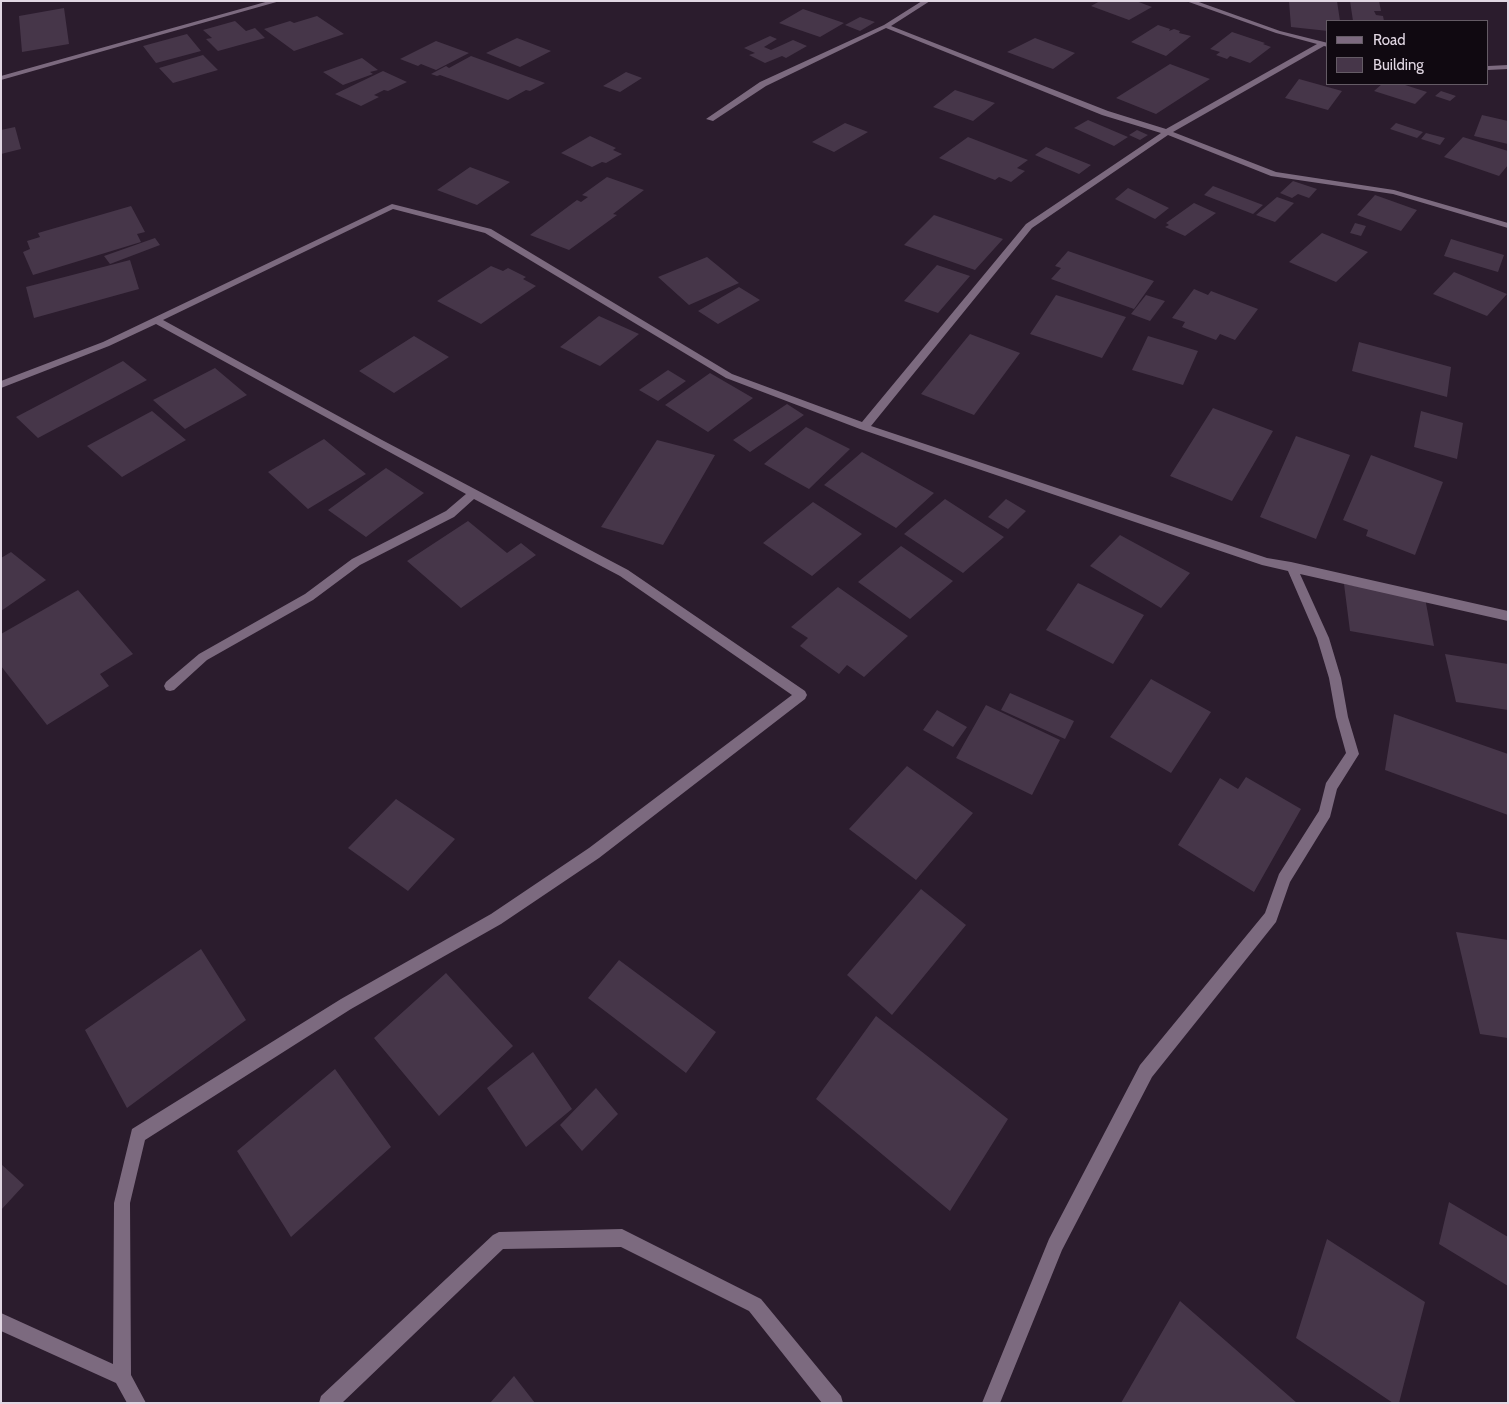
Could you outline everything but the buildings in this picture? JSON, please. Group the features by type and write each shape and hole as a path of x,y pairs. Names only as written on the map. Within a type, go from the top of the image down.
{"street":[{"path":"1,78 277,1"},
{"path":"710,119 763,84 886,26 927,1"},
{"path":"1189,1 1278,32 1326,45"},
{"path":"886,26 1105,113 1167,132 1274,174 1394,192 1508,226"},
{"path":"864,427 1029,226 1167,132 1326,45"},
{"path":"1489,68 1508,67"},
{"path":"1,385 106,344 392,206 488,230 729,376 864,427 1266,562 1291,566 1508,616"},
{"path":"137,1403 122,1377 122,1203 138,1135 346,1004 504,914 594,853 801,695 624,573 473,494 156,320"},
{"path":"170,686 203,657 309,597 356,562 406,534 450,514 473,494"},
{"path":"991,1403 1055,1245 1146,1071 1271,917 1284,880 1325,813 1331,787 1354,754 1342,717 1335,678 1323,638 1291,566"},
{"path":"328,1403 499,1240 622,1238 755,1305 834,1403"},
{"path":"1,1322 122,1377"}]}
